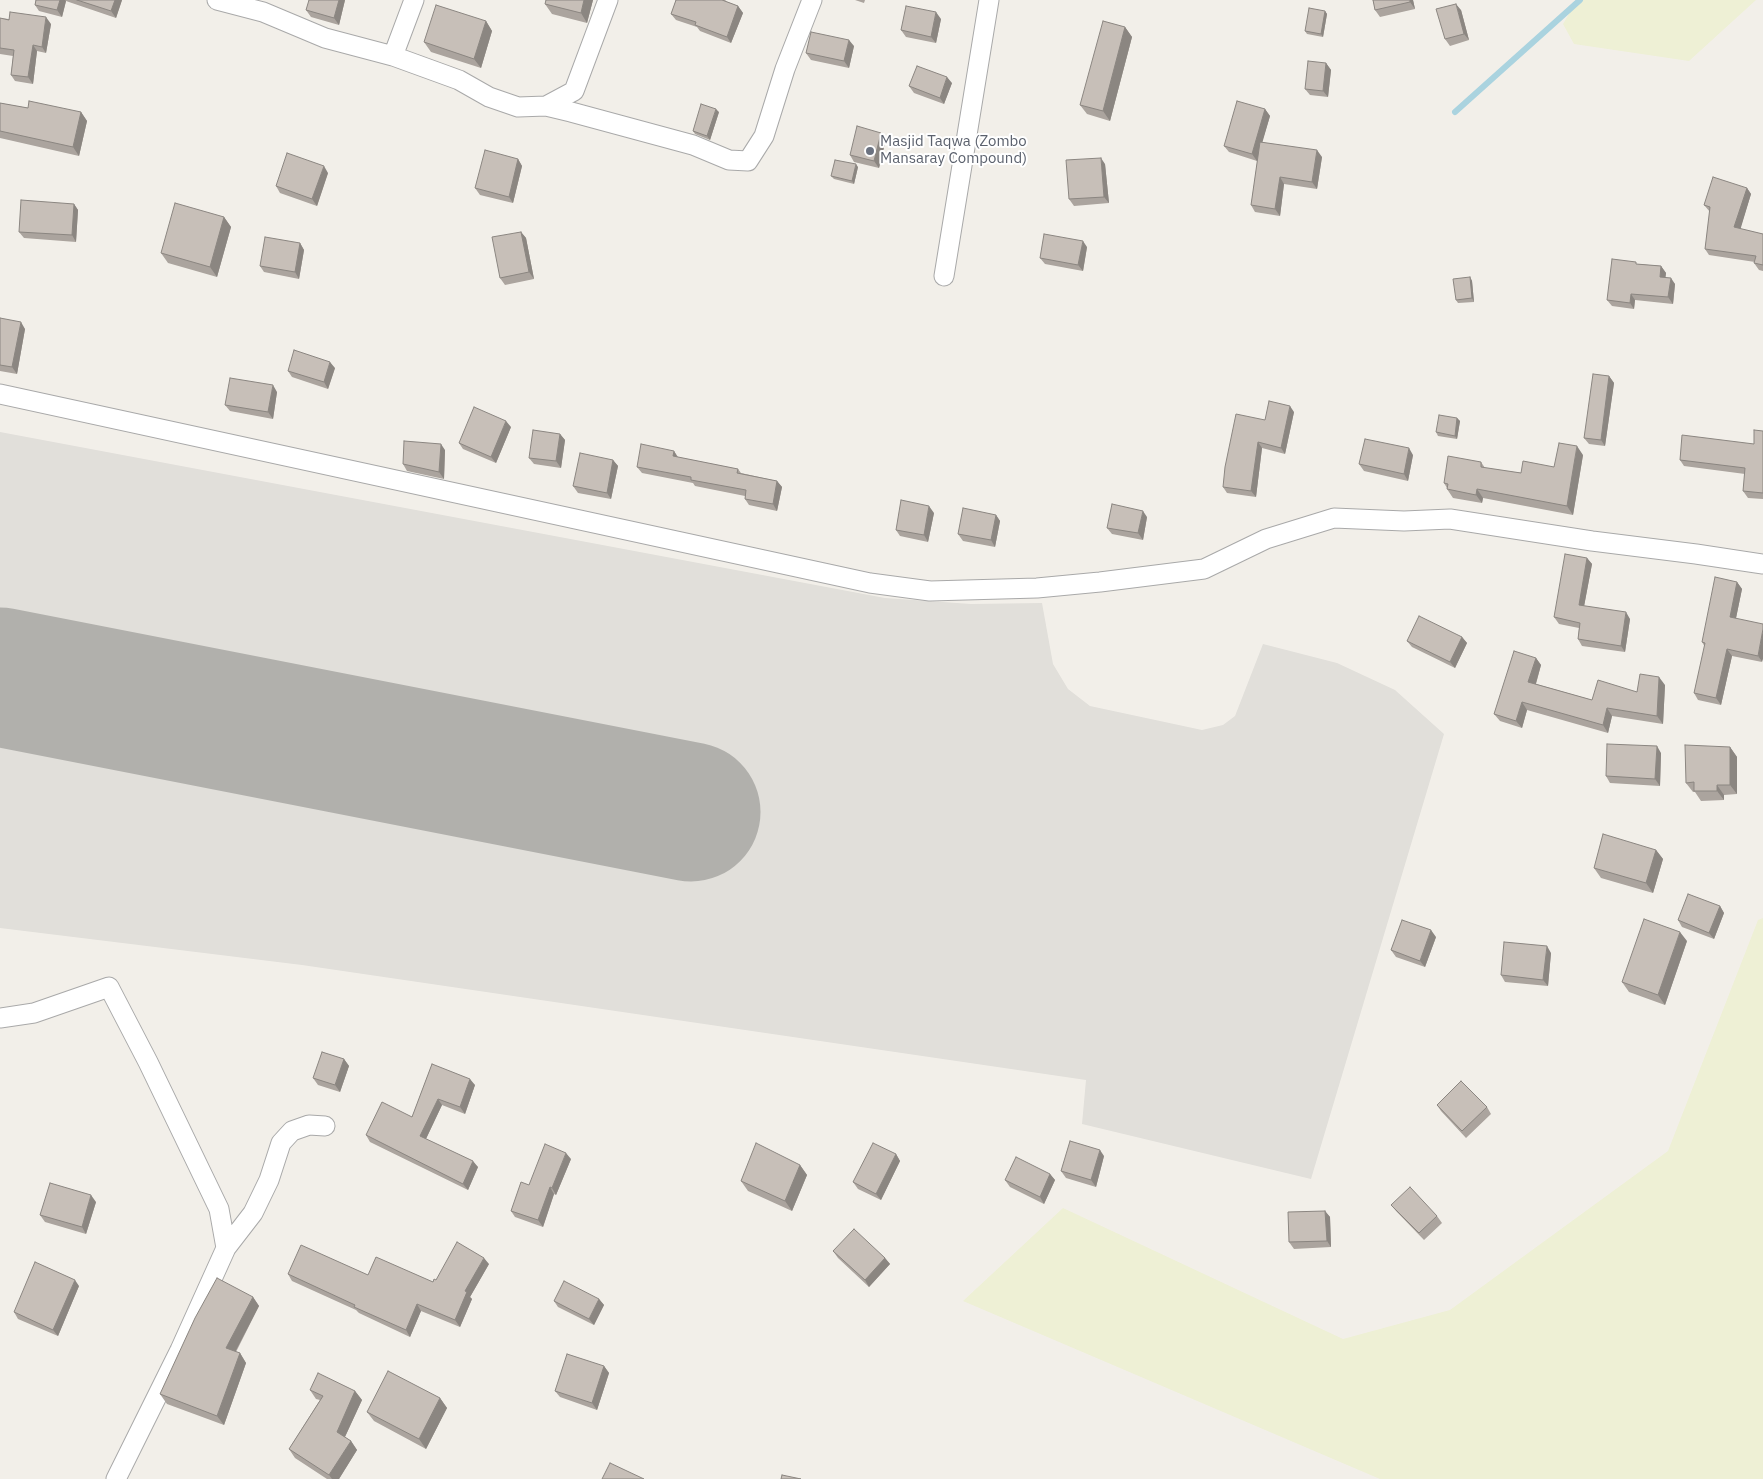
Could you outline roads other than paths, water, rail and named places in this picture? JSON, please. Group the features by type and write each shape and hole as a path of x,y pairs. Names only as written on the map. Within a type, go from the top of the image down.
{"street":[{"path":"217,0 263,12 325,38 392,56 459,80 489,97 518,107 546,106 653,133 693,145 729,160 748,161 764,136 785,69 812,0"},
{"path":"392,56 414,0"},
{"path":"546,106 574,91 608,0"},
{"path":"944,276 989,0"},
{"path":"0,394 870,583 930,591 1037,588 1204,569 1266,539 1334,518 1404,521 1450,519 1592,541 1763,564"},
{"path":"0,1018 34,1013 109,987 148,1062 219,1209 226,1248"},
{"path":"116,1479 180,1350 226,1248 253,1213 269,1180 282,1143 292,1131 309,1125 324,1126"}],"waterway":[{"path":"1455,112 1580,0"}],"place":[{"name":"Masjid Taqwa (Zombo Mansaray Compound)","path":"870,151"}]}
